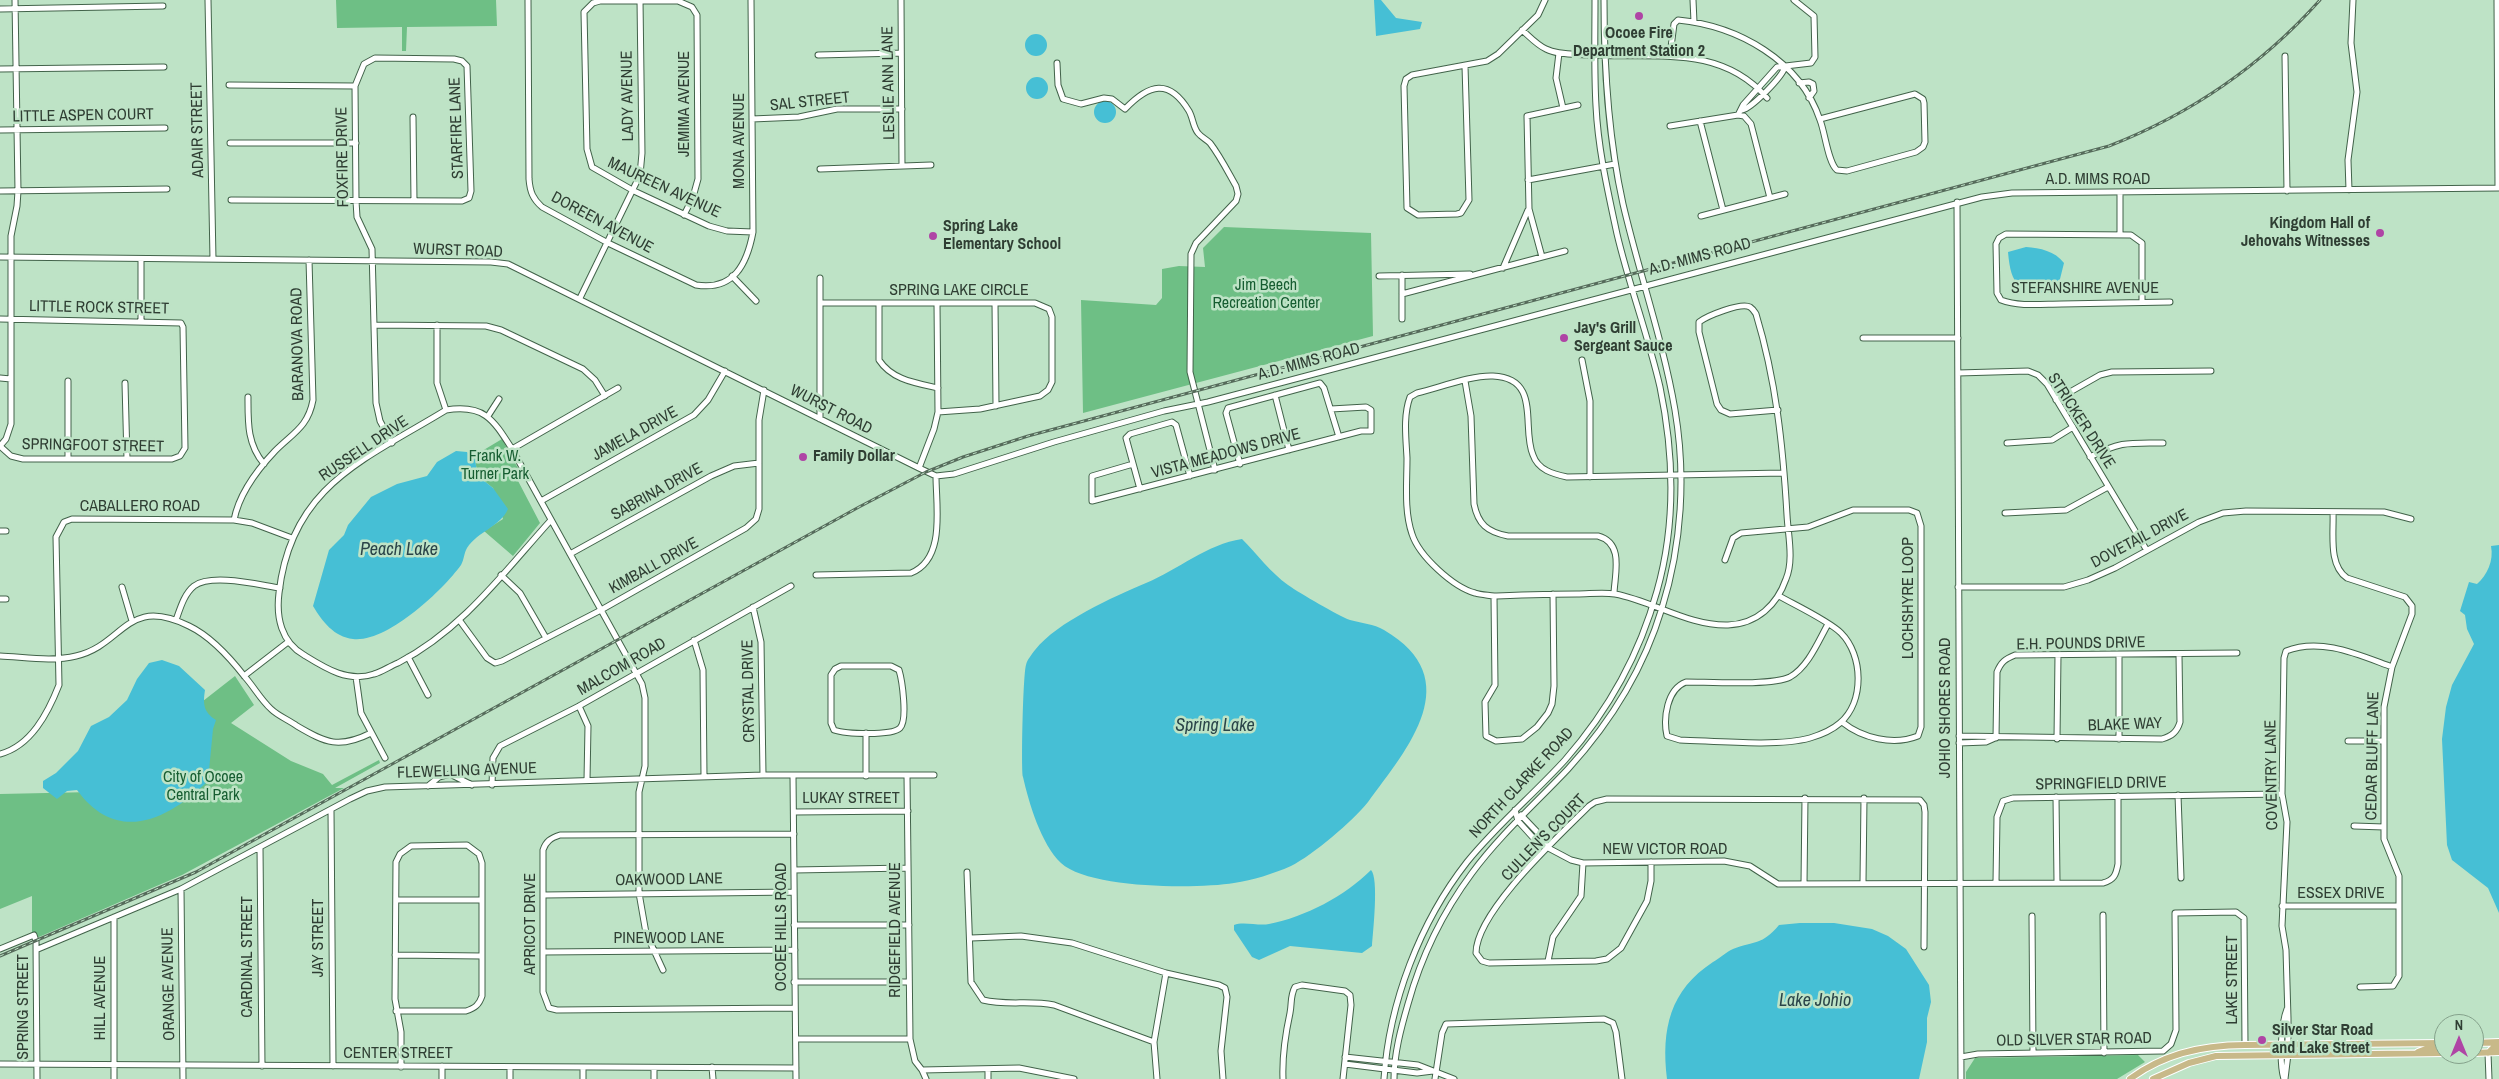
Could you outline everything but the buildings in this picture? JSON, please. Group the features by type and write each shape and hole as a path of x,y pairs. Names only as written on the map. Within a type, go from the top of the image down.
{"main road":[{"path":"2484,1043 2499,1042"},
{"path":"2130,1079 2144,1068 2190,1050 2246,1044 2434,1043"},
{"path":"2488,1053 2493,1048 2499,1047"},
{"path":"2412,1054 2434,1049"},
{"path":"2484,1053 2499,1052"},
{"path":"2153,1079 2189,1063 2216,1056 2434,1053"}],"street":[{"path":"0,446 6,439 11,424 11,236 18,191 15,0"},
{"name":"ADAIR STREET","path":"208,0 213,259"},
{"name":"DOREEN AVENUE","path":"528,0 530,191 535,201 542,207 608,243 696,285 711,288 732,276"},
{"name":"LADY AVENUE","path":"580,298 634,191 640,175 642,153 640,0"},
{"name":"MONA AVENUE","path":"732,276 742,267 749,253 753,232 751,0"},
{"name":"LESLIE ANN LANE","path":"901,0 902,166"},
{"path":"1465,66 1469,200 1458,214 1418,215 1407,208 1404,86 1406,79 1412,75 1487,61 1498,54 1538,14 1545,0"},
{"name":"NORTH CLARKE ROAD","path":"1384,1079 1385,1061 1404,984 1416,950 1432,917 1465,864 1564,760 1607,704 1627,670 1653,605 1666,551 1670,517 1670,446 1659,386 1631,288 1604,166 1596,106 1595,0"},
{"name":"NORTH CLARKE ROAD","path":"1394,1079 1395,1062 1412,990 1426,953 1442,920 1474,871 1581,754 1610,717 1627,689 1662,610 1676,549 1682,476 1676,411 1615,164 1608,116 1604,56 1604,0"},
{"path":"1694,0 1694,22"},
{"path":"1740,112 1747,100 1777,67 1809,65 1815,57 1814,16 1794,0"},
{"path":"2348,190 2348,160 2357,92 2351,43 2353,0"},
{"path":"2497,0 2499,188"},
{"path":"600,1 678,1"},
{"name":"MAUREEN AVENUE","path":"600,1 593,3 584,12 588,160 592,167 600,174 709,226 727,231 753,232"},
{"name":"JEMIMA AVENUE","path":"678,1 692,6 697,15 698,179 693,197 684,215"},
{"path":"0,9 163,6"},
{"path":"1670,55 1675,21 1694,22 1718,28 1759,46 1785,67 1809,98 1820,119 1833,167 1842,171 1916,152 1923,147 1925,142 1924,103 1923,99 1915,94 1820,119"},
{"path":"1522,30 1537,44 1558,53 1595,56 1670,55 1716,63 1738,74 1765,96"},
{"path":"818,55 901,53"},
{"path":"1558,53 1556,78 1563,108"},
{"path":"2285,56 2287,191"},
{"name":"FOXFIRE DRIVE","path":"392,443 380,421 376,403 372,249 357,217 355,86 364,64 375,58 454,59"},
{"name":"STARFIRE LANE","path":"414,201 462,202 469,198 471,191 468,71 462,61 454,59"},
{"path":"1057,63 1059,93 1063,99 1070,102 1082,104 1104,98 1112,99 1125,109 1138,96 1149,90 1162,88 1174,91 1190,113 1198,133 1210,144 1236,186 1238,194 1236,201 1196,243 1191,254 1190,372 1215,470"},
{"path":"0,69 164,67"},
{"path":"1670,126 1700,121 1748,109 1752,104 1765,96 1784,72 1785,67"},
{"path":"1799,83 1808,82 1813,84 1814,91 1809,98"},
{"path":"229,85 355,86"},
{"path":"1747,100 1752,104"},
{"path":"1542,257 1529,210 1527,116 1578,106"},
{"name":"SAL STREET","path":"752,120 799,117 837,109 902,109"},
{"path":"1740,112 1750,124 1770,198"},
{"path":"231,200 414,201 413,117"},
{"path":"1700,121 1723,210"},
{"name":"LITTLE ASPEN COURT","path":"0,130 166,128"},
{"path":"230,143 356,143"},
{"path":"1528,180 1615,164"},
{"path":"820,169 931,165"},
{"name":"A.D. MIMS ROAD","path":"936,476 954,474 1054,442 1957,202 2012,193 2499,188"},
{"path":"0,191 167,189"},
{"path":"2120,193 2120,234 2131,235 2142,243 2142,302"},
{"path":"1700,216 1785,194"},
{"name":"JOHIO SHORES ROAD","path":"1957,202 1961,1079"},
{"path":"1502,268 1529,210"},
{"name":"STEFANSHIRE AVENUE","path":"2120,234 2006,234 1999,238 1996,244 1997,293 2001,300 2034,304 2170,302"},
{"path":"1402,294 1564,251"},
{"name":"WURST ROAD","path":"0,257 508,264 936,476"},
{"path":"141,259 141,322"},
{"name":"BARANOVA ROAD","path":"234,520 236,509 264,464 306,424 311,409 313,400 309,260"},
{"path":"1379,276 1480,274"},
{"path":"732,276 756,301"},
{"path":"1402,276 1402,319"},
{"path":"820,278 820,419"},
{"name":"SPRING LAKE CIRCLE","path":"821,302 995,303 1043,305 1049,309 1052,317 1052,382 1048,390 1040,396 996,406 938,412"},
{"path":"880,303 879,360 884,368 904,380 938,388"},
{"path":"919,468 934,429 938,412 937,303"},
{"path":"995,303 996,406"},
{"path":"1778,410 1730,414 1721,410 1717,404 1699,332 1699,322 1708,315 1743,306 1750,307 1756,314 1772,372 1778,410 1784,473 1790,556 1787,578 1779,596 1767,611 1748,622 1728,625 1700,622 1662,610 1653,605 1614,594 1494,596 1476,594 1462,588 1443,574 1424,554 1412,535 1407,512 1406,414 1410,397 1418,393 1464,381 1492,376 1506,379 1518,387 1526,397 1533,456 1541,467 1551,474 1567,477 1590,477 1784,473"},
{"name":"LITTLE ROCK STREET","path":"0,319 181,323 183,327 185,448"},
{"path":"374,325 486,326 501,330 583,369 594,380 604,396"},
{"path":"437,326 437,382 446,410 461,408 475,410 488,416 496,423 642,684 645,698 646,766 639,792 639,893 642,919 663,970"},
{"path":"1863,338 1958,338"},
{"path":"1582,360 1590,401 1590,477"},
{"name":"JAMELA DRIVE","path":"541,501 694,415 708,400 725,371"},
{"name":"STRICKER DRIVE","path":"1958,373 2028,371 2042,380 2073,427 2146,550"},
{"path":"2056,400 2100,375 2112,372 2211,371"},
{"path":"0,378 11,379"},
{"path":"68,381 68,459"},
{"path":"1464,381 1469,401 1476,518 1494,534 1508,536 1598,536 1607,538 1614,545 1616,553 1614,594"},
{"path":"125,383 127,459"},
{"path":"1240,464 1226,413 1228,408 1275,395 1320,383 1324,388 1339,437"},
{"path":"512,449 618,388"},
{"name":"KIMBALL DRIVE","path":"460,621 487,658 495,663 502,662 601,610 746,528 756,520 759,509 759,420 764,390"},
{"path":"1275,395 1290,450"},
{"path":"248,397 250,439 255,454 264,464"},
{"path":"488,416 499,399"},
{"name":"VISTA MEADOWS DRIVE","path":"1133,464 1092,476 1092,501 1361,431 1371,431 1371,410 1366,407 1331,409"},
{"name":"RUSSELL DRIVE","path":"288,642 279,619 280,588 292,538 306,511 332,481 446,410"},
{"path":"1140,489 1126,438 1130,434 1172,422 1176,425 1190,476"},
{"path":"2007,442 2052,440 2073,427"},
{"path":"2090,457 2114,445 2125,442 2163,442"},
{"name":"SPRINGFOOT STREET","path":"0,446 11,456 23,459 172,459 180,456 185,448"},
{"name":"SABRINA DRIVE","path":"570,554 710,476 734,466 760,464"},
{"path":"816,575 911,573 921,569 931,557 936,533 936,476"},
{"path":"2005,513 2066,510 2108,487"},
{"name":"LOCHSHYRE LOOP","path":"1788,528 1808,527 1853,510 1909,510 1917,513 1920,520 1921,727 1918,736 1911,738 1862,736 1842,722"},
{"name":"DOVETAIL DRIVE","path":"1958,587 2064,587 2088,580 2115,568 2199,522 2223,513 2246,511 2384,512 2411,519"},
{"name":"CEDAR BLUFF LANE","path":"2333,512 2335,558 2341,574 2347,578 2405,597 2412,606 2412,614 2392,667 2384,707 2384,839 2399,876 2398,981 2393,986 2360,987"},
{"name":"CABALLERO ROAD","path":"60,657 56,537 64,522 72,519 234,520 252,523 292,538"},
{"path":"244,676 288,642 301,654 335,673 356,677 374,674 408,657 438,640 460,621 551,520"},
{"path":"1725,560 1734,538 1741,533 1788,528"},
{"path":"501,575 520,593 546,638"},
{"path":"176,620 188,593 195,585 208,581 241,582 280,588"},
{"name":"MALCOM ROAD","path":"492,785 493,758 500,746 579,706 791,586"},
{"path":"122,587 132,621"},
{"path":"1494,596 1495,685 1485,702 1485,730 1490,740 1514,741 1528,736 1543,721 1552,704 1554,686 1552,594"},
{"path":"1779,596 1828,624 1839,631 1850,643 1856,658 1859,675 1857,692 1842,722 1825,733 1790,741 1680,740 1667,736 1666,712 1672,694 1678,685 1686,682 1772,681 1789,677 1806,662 1828,624"},
{"name":"CRYSTAL DRIVE","path":"753,607 761,642 763,775"},
{"path":"0,656 76,656 93,648 132,621 146,616 164,616 191,626 210,641 244,676 272,710 317,738 336,744 352,742 370,733"},
{"path":"694,640 703,670 704,777"},
{"name":"COVENTRY LANE","path":"2285,1079 2287,972 2282,906 2287,822 2282,794 2284,658 2286,651 2294,648 2328,646 2392,667"},
{"name":"E.H. POUNDS DRIVE","path":"1996,738 1997,672 2000,664 2006,658 2015,655 2237,653"},
{"path":"2057,739 2058,655"},
{"path":"2119,655 2119,739"},
{"name":"BLAKE WAY","path":"1959,736 2057,739 2162,738 2171,736 2177,730 2180,722 2179,655"},
{"path":"0,754 11,751 29,738 53,700 59,685 60,657"},
{"path":"408,657 428,695"},
{"path":"841,666 891,666 898,670 902,677 904,721 900,728 893,731 866,733 841,733 834,730 831,723 831,676 835,669 841,666"},
{"path":"356,677 361,713 385,758"},
{"path":"579,706 588,726 588,780"},
{"path":"866,733 866,776"},
{"name":"BLAKE WAY","path":"1959,743 1986,742 1996,738"},
{"path":"2348,742 2384,742"},
{"path":"427,787 439,777 450,774 473,786"},
{"name":"FLEWELLING AVENUE","path":"38,949 181,889 368,791 385,787 473,786 517,781 763,775 934,775"},
{"name":"OCOEE HILLS ROAD","path":"793,776 796,1079"},
{"name":"RIDGEFIELD AVENUE","path":"907,776 910,1039 914,1061 922,1070 926,1079"},
{"name":"SPRINGFIELD DRIVE","path":"1996,882 1997,817 2003,801 2013,798 2282,794"},
{"path":"2178,795 2181,878"},
{"name":"NEW VICTOR ROAD","path":"1515,810 1518,821 1537,842 1571,860 1583,863 1737,863 1750,866 1778,884 1863,882 2103,883 2111,881 2116,875 2118,796"},
{"path":"2056,797 2057,882"},
{"path":"1804,798 1804,884"},
{"path":"1863,882 1864,798"},
{"name":"CULLEN'S COURT","path":"1651,862 1651,881 1647,901 1617,953 1607,959 1596,961 1488,963 1482,961 1476,953 1480,933 1492,913 1548,847 1589,806 1595,802 1607,799 1912,798 1920,800 1924,804 1924,882"},
{"name":"JAY STREET","path":"331,810 333,1066"},
{"name":"NEW VICTOR ROAD","path":"1515,810 1542,837 1548,847"},
{"name":"LUKAY STREET","path":"794,812 908,811"},
{"path":"2354,826 2384,827"},
{"name":"APRICOT DRIVE","path":"794,834 560,834 553,837 546,843 543,850 543,952 544,999 549,1008 557,1010 795,1008"},
{"path":"396,1011 466,1011 475,1008 482,996 482,863 479,854 467,845 411,846 406,848 396,862 396,1011 401,1032 401,1066"},
{"name":"CARDINAL STREET","path":"260,848 262,1066"},
{"path":"1548,961 1553,937 1580,896 1583,863"},
{"path":"794,870 908,868"},
{"path":"967,872 972,982 983,1000 992,1002 1041,1002 1054,1005 1154,1042"},
{"path":"1924,882 1924,947"},
{"name":"ORANGE AVENUE","path":"181,889 183,1079"},
{"name":"OAKWOOD LANE","path":"544,895 794,892"},
{"path":"396,900 482,900"},
{"name":"ESSEX DRIVE","path":"2282,906 2399,906"},
{"name":"LAKE STREET","path":"2176,1030 2175,913 2236,912 2242,915 2245,924 2246,1044"},
{"path":"2103,915 2104,1053"},
{"path":"2032,916 2033,1053"},
{"name":"HILL AVENUE","path":"114,917 114,1079"},
{"path":"794,925 909,925"},
{"name":"SPRING STREET","path":"0,949 34,935 38,949 37,1079"},
{"path":"971,938 1021,936 1072,943 1166,973 1225,988 1227,997 1221,1050 1223,1079"},
{"name":"PINEWOOD LANE","path":"543,952 794,950"},
{"path":"395,955 482,956"},
{"path":"1157,1079 1154,1042 1166,973"},
{"path":"794,982 909,982"},
{"path":"1283,1079 1283,1041 1290,1012 1291,994 1295,987 1302,985 1345,991 1350,995 1351,1005 1343,1079"},
{"path":"1435,1079 1442,1033 1446,1024 1604,1019 1613,1023 1622,1079"},
{"name":"OLD SILVER STAR ROAD","path":"1961,1057 1978,1054 2163,1051 2171,1044 2176,1030"},
{"path":"796,1039 910,1039"},
{"path":"2488,1053 2488,1079"},
{"path":"1345,1056 1418,1065 1454,1079"},
{"name":"CENTER STREET","path":"0,1064 796,1068"},
{"path":"1345,1064 1417,1073 1436,1071"},
{"path":"1417,1073 1418,1065"},
{"path":"442,1066 442,1079"},
{"path":"510,1067 510,1079"},
{"path":"582,1068 583,1079"},
{"path":"654,1068 654,1079"},
{"path":"712,1068 713,1079"},
{"path":"922,1070 1020,1068 1074,1079"},
{"path":"988,1069 988,1079"}],"green space":[{"path":"336,0 496,0 497,26 407,27 406,51 402,51 402,27 337,28"},
{"name":"Jim Beech Recreation Center","path":"1224,227 1371,233 1373,336 1083,413 1081,300 1156,305 1162,298 1162,269 1179,266 1205,267 1203,248"},
{"name":"Frank W. Turner Park","path":"502,439 520,472 516,477 540,523 513,556 484,531 503,519 493,488 478,476 475,460 472,457"},
{"name":"City of Ocoee Central Park","path":"235,676 254,705 231,723 291,761 323,774 332,785 379,760 380,763 335,788 344,788 182,875 32,940 32,896 0,909 0,794 93,792 102,780"},
{"path":"2138,1055 2145,1062 2117,1079 1966,1079 1966,1072 1975,1058"}],"water":[{"path":"1374,0 1381,0 1396,18 1422,22 1420,29 1376,36"},
{"path":"1036,34 1044,37 1047,45 1044,53 1036,56 1028,53 1025,45 1028,37"},
{"path":"1037,77 1045,80 1048,88 1045,96 1037,99 1029,96 1026,88 1029,80"},
{"path":"1105,101 1113,104 1116,112 1113,120 1105,123 1097,120 1094,112 1097,104"},
{"path":"2026,247 2047,251 2064,263 2058,287 2054,293 2025,289 2015,280 2009,264 2008,252"},
{"name":"Peach Lake","path":"456,451 467,452 475,460 478,476 493,488 508,509 504,515 472,542 466,550 461,565 452,576 413,613 382,633 367,638 346,638 334,632 313,606 329,550 344,535 348,525 371,497 397,484 427,476 437,462"},
{"name":"Spring Lake","path":"1242,539 1276,575 1294,589 1350,620 1376,626 1384,630 1409,649 1423,670 1426,692 1422,714 1413,737 1361,810 1321,846 1300,861 1284,869 1241,882 1195,886 1144,885 1118,882 1075,872 1061,863 1047,845 1032,811 1023,777 1023,702 1027,661 1045,640 1086,611 1158,578 1217,546"},
{"path":"2499,545 2499,913 2488,888 2452,860 2447,845 2442,739 2446,707 2452,685 2474,644 2467,629 2465,615 2460,611 2469,582 2477,584 2481,580 2491,562 2491,546"},
{"path":"162,660 179,666 205,690 206,710 216,720 213,729 208,781 193,795 160,815 142,821 125,822 109,817 92,807 77,790 67,791 57,799 43,788 43,781 56,773 78,751 91,726 109,717 127,700 137,679 149,663"},
{"path":"1371,870 1375,883 1372,946 1362,953 1290,946 1259,960 1252,957 1234,930 1234,925 1238,924 1269,924 1310,911 1337,897"},
{"name":"Lake Johio","path":"1834,923 1872,929 1888,936 1906,949 1929,985 1931,1002 1927,1018 1927,1042 1919,1079 1667,1079 1665,1061 1668,1027 1678,998 1687,985 1698,973 1730,950 1763,939 1779,925"}],"railway":[{"path":"0,956 196,872 859,507 926,472 963,457 1028,436 2109,146 2168,119 2223,86 2274,46 2320,0"}],"place":[{"name":"Ocoee Fire Department Station 2","path":"1639,16"},
{"name":"Kingdom Hall of Jehovahs Witnesses","path":"2380,233"},
{"name":"Spring Lake Elementary School","path":"933,236"},
{"name":"Jay's Grill Sergeant Sauce","path":"1564,338"},
{"name":"Family Dollar","path":"803,457"},
{"name":"Silver Star Road and Lake Street","path":"2262,1040"}]}
